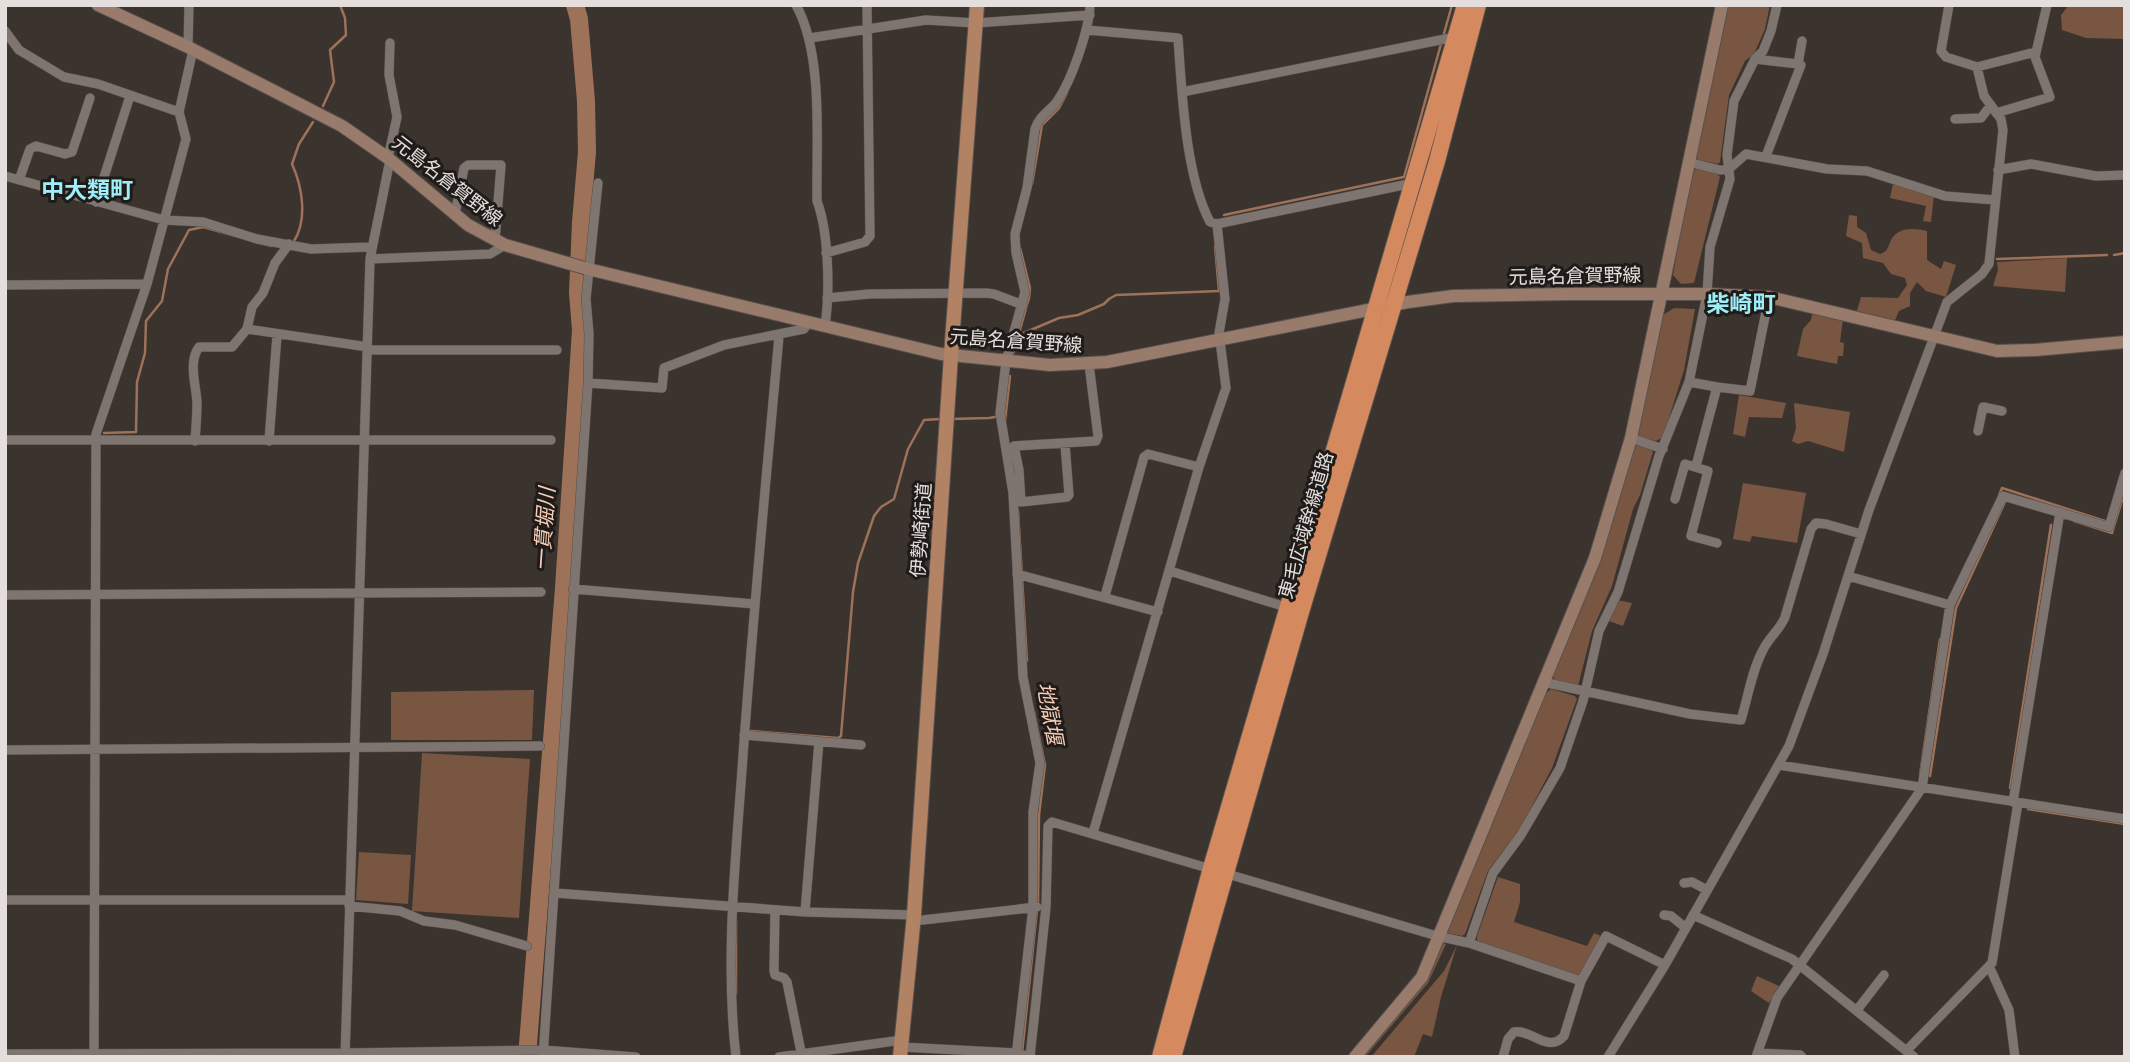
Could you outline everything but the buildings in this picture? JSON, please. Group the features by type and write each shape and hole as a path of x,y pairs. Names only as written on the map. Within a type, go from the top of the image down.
{"highway":[{"name":"東毛広域幹線道路","path":"1173,1057 1218,870 1289,608 1465,5"},
{"name":"東毛広域幹線道路","path":"1160,1057 1437,161 1478,5"}],"main road":[{"name":"元島名倉賀野線","path":"99,5 342,126 389,159 481,234 500,243 589,270 912,348 951,355 1050,365 1089,364 1392,304 1453,296 1663,293 1769,297 1997,351 2035,351 2125,342"},
{"name":"伊勢崎街道","path":"901,1048 914,918 977,5"},
{"path":"1355,1057 1422,977 1595,558 1631,438 1722,5"}],"street":[{"path":"94,1054 96,439 147,284 186,139 179,112 190,48 189,5"},
{"path":"796,5 810,38 815,71 817,201 823,219 826,253 825,326"},
{"path":"826,253 865,242 870,236 867,5"},
{"path":"1469,943 1493,873 1521,835 1560,768 1583,701 1599,631 1618,592 1659,456 1689,382 1707,294 1710,247 1728,187 1727,155 1734,101 1771,31 1777,5"},
{"path":"1949,5 1941,51 1946,57 1977,67 2035,52"},
{"path":"1955,119 1981,118 1993,109 2050,97 2035,57 2047,5"},
{"path":"810,38 926,20 976,23 1090,10 1087,30 1063,92 1056,104 1038,120 1027,188 1015,234 1016,253 1025,292 1006,362 1000,413 1021,502 1067,498 1069,495 1065,444"},
{"path":"1087,30 1178,38 1182,92 1197,191 1210,222 1217,223 1415,182"},
{"path":"5,31 19,50 64,77 98,84 179,112"},
{"path":"1182,92 1455,37"},
{"path":"1755,59 1798,64 1802,41"},
{"path":"345,1055 370,259 397,117 389,75 390,43"},
{"path":"1766,156 1801,65"},
{"path":"1608,1057 1665,965 1789,746 1815,677 1861,534 1947,302 1982,274 1989,264 2003,130 2002,123 1984,96 1977,67"},
{"path":"96,202 130,96"},
{"path":"19,180 30,149 36,146 65,154 72,152 90,98"},
{"path":"1688,162 1720,170 1729,169 1746,154 1766,156 1827,169 1867,171 1945,196 1995,200"},
{"path":"370,259 490,254 500,243 501,164 464,168 455,214"},
{"path":"1998,170 2031,164 2096,176 2125,176"},
{"path":"5,176 164,220 204,222 257,239 311,249 371,247"},
{"path":"542,1052 588,383 589,334 586,299 598,183"},
{"path":"1093,833 1199,467 1226,388 1219,339 1226,299 1217,223"},
{"path":"195,441 196,351 199,347 229,349 247,329 252,307 263,293 275,263 289,244"},
{"path":"5,285 147,284"},
{"path":"827,298 994,294 1023,305"},
{"path":"1689,382 1750,391 1769,297"},
{"path":"588,383 662,387 664,368 724,345 804,329 809,322"},
{"path":"247,329 368,349 557,350"},
{"path":"270,441 277,335"},
{"path":"736,1057 731,1003 732,906 779,336"},
{"path":"1016,1055 1034,907 1034,812 1040,763 1023,677 1012,459 1014,446 1096,441 1098,436 1089,364"},
{"path":"1696,466 1717,387"},
{"path":"1978,431 1983,407 2002,411"},
{"path":"1631,438 1663,449"},
{"path":"5,440 551,440"},
{"path":"1105,596 1144,457 1148,454 1199,467"},
{"path":"1675,499 1685,464 1708,471 1691,536 1717,543"},
{"path":"1802,1057 1757,1055 1777,998 1922,788 1950,605 2003,496 2109,527 2125,473"},
{"path":"1693,915 1792,959 1910,1053 1992,963 2060,512"},
{"path":"1543,682 1690,714 1741,720 1762,652 1770,639 1781,629 1811,529 1816,523 1826,524 1861,534"},
{"path":"1170,571 1289,608"},
{"path":"1017,574 1158,612"},
{"path":"1847,576 1950,605"},
{"path":"573,589 755,604"},
{"path":"5,595 541,592"},
{"path":"744,735 861,745"},
{"path":"806,912 819,741"},
{"path":"5,750 540,746"},
{"path":"1779,765 2125,819"},
{"path":"779,1057 901,1048 936,1053 1030,1057 1046,906 1048,826 1052,822 1437,936 1469,943 1581,981"},
{"path":"1684,883 1692,882 1707,890"},
{"path":"555,893 914,918 1046,906"},
{"path":"5,901 349,903 400,911 424,920 455,925 527,946"},
{"path":"775,910 774,970 775,975 787,982 802,1055"},
{"path":"1664,915 1671,916 1686,928"},
{"path":"1503,1057 1508,1039 1514,1032 1522,1031 1553,1044 1564,1036 1581,981 1606,936 1665,965"},
{"path":"1989,966 2009,1010 2015,1057"},
{"path":"1857,1010 1884,975"},
{"path":"5,1054 345,1055 520,1051 636,1057"}],"shaded area":[{"path":"1726,5 1770,5 1765,29 1754,54 1745,61 1729,95 1718,164 1698,160 1695,154"},
{"path":"2069,5 2125,5 2125,39 2086,38 2062,30 2061,15"},
{"path":"1696,169 1716,172 1720,177 1694,283 1681,284 1673,275 1691,172"},
{"path":"1893,184 1934,195 1931,222 1923,221 1926,206 1890,198"},
{"path":"1849,215 1857,216 1857,227 1866,233 1871,250 1880,254 1886,251 1893,237 1901,231 1927,231 1927,260 1941,269 1944,261 1956,265 1946,297 1926,291 1917,282 1910,293 1910,306 1899,311 1893,325 1856,314 1861,297 1898,298 1907,285 1905,278 1891,274 1883,263 1863,258 1862,243 1846,236"},
{"path":"2067,258 2065,292 1993,286 1998,270 1997,262"},
{"path":"1674,308 1695,309 1684,370 1663,437 1656,441 1640,437 1636,430 1663,315"},
{"path":"1813,310 1843,319 1840,342 1844,343 1843,356 1838,356 1837,364 1797,356 1803,329 1811,320"},
{"path":"1739,395 1786,403 1782,418 1749,417 1745,437 1733,434"},
{"path":"1794,403 1850,412 1844,452 1808,441 1798,444 1792,441 1796,428"},
{"path":"1636,445 1650,448 1653,452 1633,509 1612,586 1592,631 1578,686 1554,680 1553,675 1632,448"},
{"path":"1743,483 1806,493 1797,543 1752,536 1750,542 1733,539"},
{"path":"1617,600 1632,603 1623,626 1609,621"},
{"path":"1551,689 1577,699 1552,768 1521,827 1488,871 1465,934 1462,936 1446,933 1544,695"},
{"path":"534,690 532,740 391,740 391,692"},
{"path":"422,753 530,759 519,918 412,911"},
{"path":"359,852 411,855 408,904 356,900"},
{"path":"1498,877 1520,884 1520,902 1514,922 1587,946 1594,933 1601,936 1582,975 1493,948 1477,940"},
{"path":"1443,943 1446,944 1428,983 1365,1057 1359,1057"},
{"path":"1457,945 1432,1037 1423,1034 1414,1057 1371,1057 1444,971"},
{"path":"1757,976 1779,986 1769,1003 1751,991"}],"waterway":[{"path":"323,106 334,82 330,50 346,35 345,18 340,5"},
{"name":"一貫堀川","path":"527,1057 564,588 581,330 578,293 587,152 586,101 579,19 575,5"},
{"path":"1443,37 1452,5"},
{"path":"1224,215 1404,177 1441,44"},
{"name":"地獄堰","path":"1032,184 1042,125 1059,108 1067,93"},
{"path":"294,241 301,223 302,202 292,164 299,144 313,122"},
{"path":"104,433 136,432 137,382 145,353 146,321 162,301 168,269 189,230 203,227 271,246"},
{"path":"1019,335 1059,318 1078,315 1104,304 1116,295 1219,291 1215,246"},
{"name":"地獄堰","path":"1012,357 1030,288 1020,248"},
{"path":"2114,255 2125,253"},
{"path":"1997,259 2107,255"},
{"name":"地獄堰","path":"1005,421 1010,376"},
{"path":"950,419 1006,415"},
{"path":"751,733 841,736 853,592 858,563 874,516 881,507 894,499 908,449 924,420 940,419"},
{"path":"1999,495 2002,488 2105,521"},
{"path":"2074,521 2112,533 2122,500"},
{"path":"1930,776 1956,608 2005,502"},
{"name":"地獄堰","path":"1018,510 1027,661"},
{"path":"2010,788 2051,525"},
{"path":"1920,775 1940,639"},
{"name":"地獄堰","path":"1034,712 1045,765 1039,815 1038,904"},
{"path":"2028,809 2125,824"},
{"name":"地獄堰","path":"1022,1053 1037,910"},
{"path":"736,920 736,994"}],"district":[{"name":"中大類町","path":"87,189"},
{"name":"柴崎町","path":"1741,303"}]}
